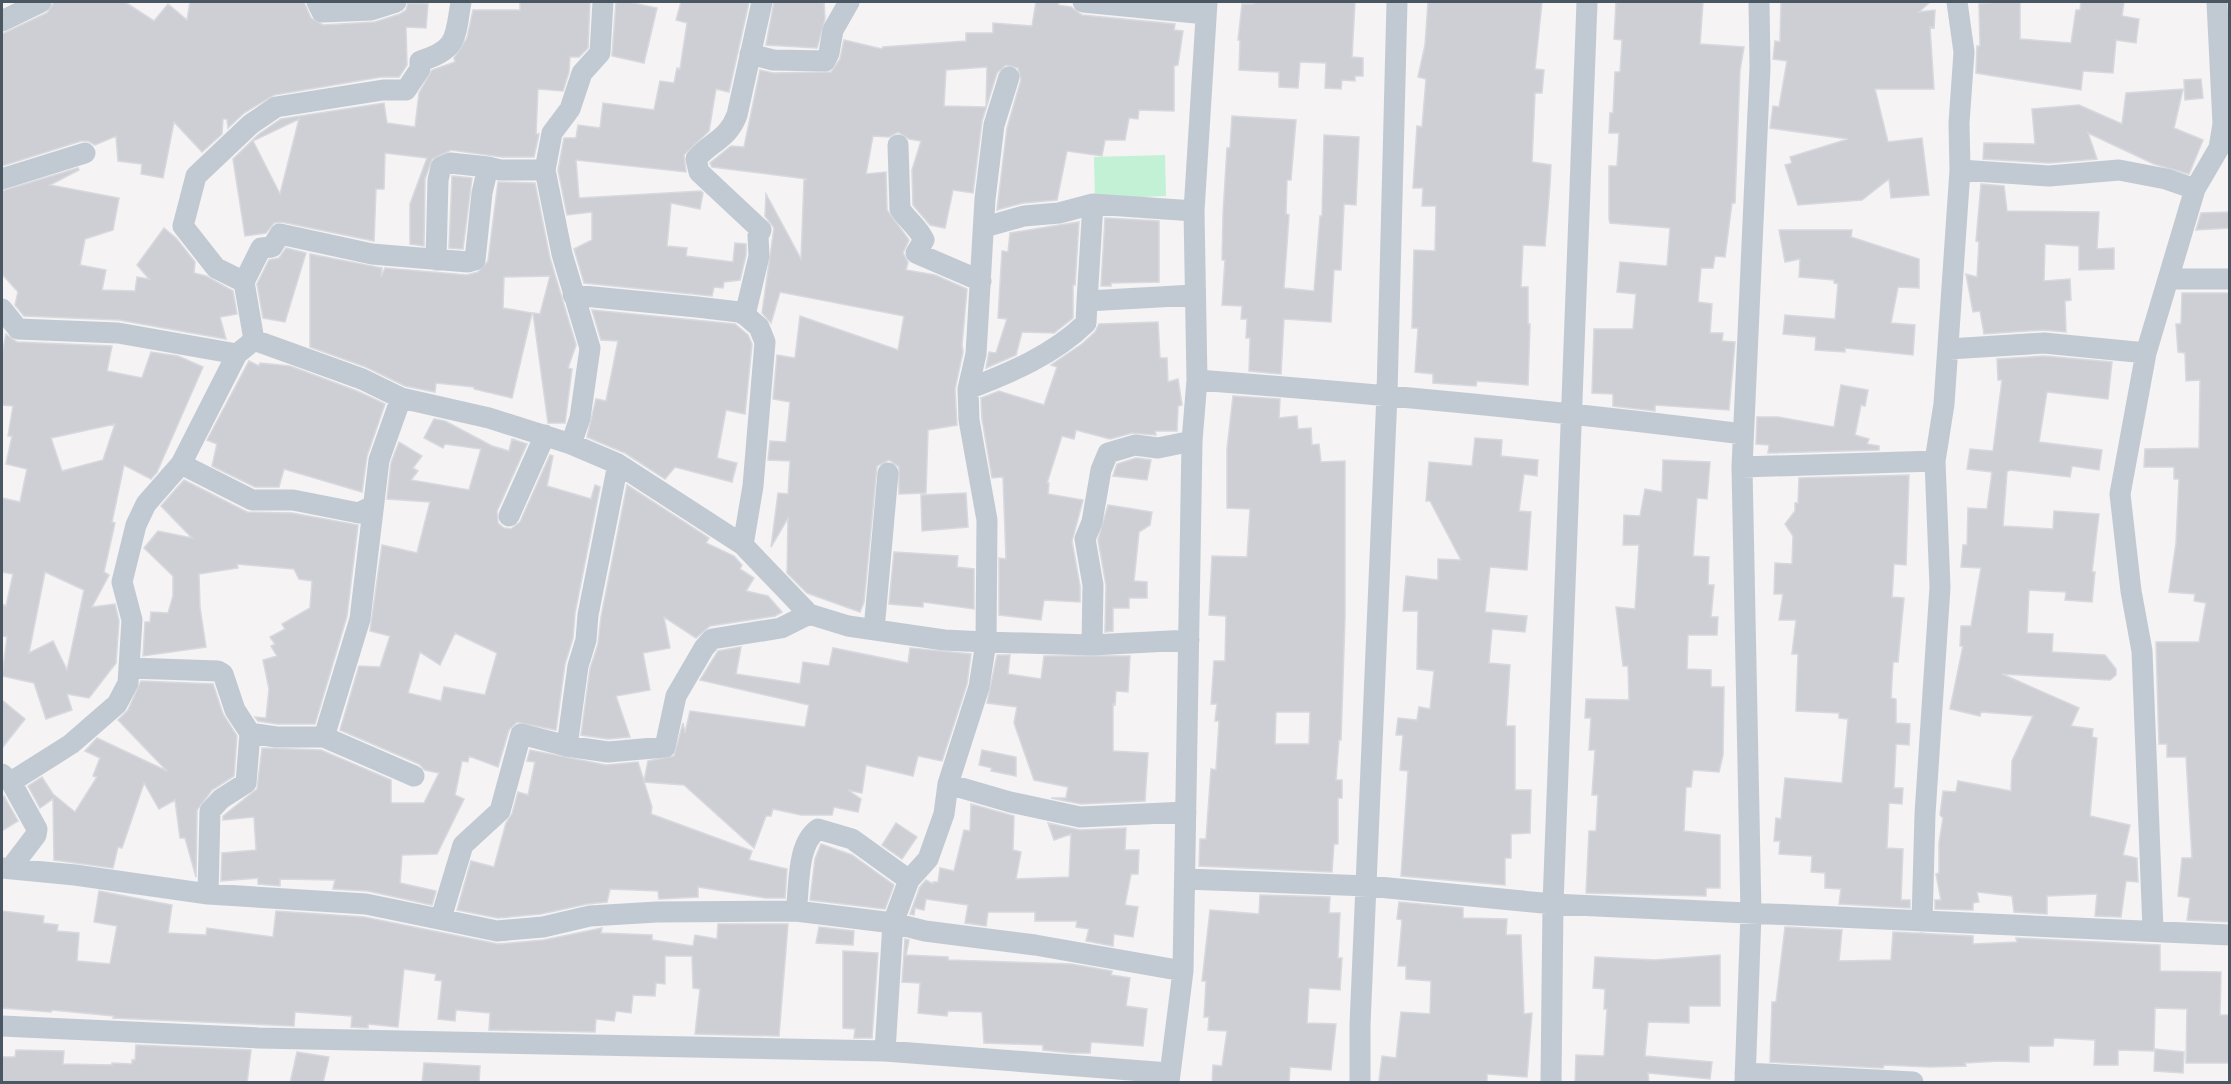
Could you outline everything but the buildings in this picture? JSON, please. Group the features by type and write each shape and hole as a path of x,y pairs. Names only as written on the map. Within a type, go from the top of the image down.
{"street":[{"path":"2,21 40,2"},
{"path":"317,2 322,12 371,10 396,2"},
{"path":"244,282 216,268 183,226 196,176 251,124 276,107 383,90 406,90 420,69 420,61 442,55 454,42 461,2"},
{"path":"571,444 580,418 590,348 573,295 545,170 552,133 570,109 582,73 600,53 603,2"},
{"path":"745,315 759,256 758,236 761,230 699,172 696,159 708,146 731,131 737,115 762,2"},
{"path":"750,54 773,60 825,61 829,53 833,30 849,2"},
{"path":"2,1026 259,1038 885,1051 1169,1078 1183,971 1192,441 1197,380 1194,212 1207,8 1083,2"},
{"path":"1360,1083 1360,1025 1368,886 1387,394 1397,2"},
{"path":"1551,1083 1553,904 1587,2"},
{"path":"1759,2 1760,67 1742,467 1751,913 1745,1078 1913,1083"},
{"path":"1922,922 1925,814 1940,587 1935,461 1949,350 1960,171 1959,123 1964,52 1957,2"},
{"path":"2153,929 2142,651 2131,591 2120,494 2146,353 2170,279 2195,189 2219,148 2223,124 2217,2"},
{"path":"885,1051 893,923 909,880 928,860 944,814 948,784 979,687 986,642 987,520 969,420 968,389 976,354 985,199 994,125 1009,77"},
{"path":"898,145 900,209 917,225 924,240 916,253 981,281"},
{"path":"2,178 85,153"},
{"path":"436,260 438,180 441,167 450,163 500,170 545,170"},
{"path":"254,340 244,282 261,248 272,247 280,234 372,254 436,260 475,260 482,193 488,167"},
{"path":"1960,171 2049,176 2119,170 2157,177 2195,189"},
{"path":"985,227 1024,216 1059,213 1093,204 1194,212"},
{"path":"968,389 1006,374 1066,342 1086,323 1093,204"},
{"path":"2170,279 2229,279"},
{"path":"573,295 709,308 745,315 759,327 765,342 753,486 743,545"},
{"path":"1087,301 1194,295"},
{"path":"2,309 10,329 118,333 237,354"},
{"path":"6,869 36,836 37,829 6,778 71,744 117,704 128,683 132,620 122,582 129,550 146,504 181,464 237,354 254,340"},
{"path":"254,340 362,379 401,398 449,406 545,435 618,464 743,545 809,614 848,626 944,640 1092,645 1189,640"},
{"path":"1949,350 2044,343 2146,353"},
{"path":"1197,380 1387,394 1743,434"},
{"path":"324,737 360,619 379,460 401,398"},
{"path":"509,516 545,435"},
{"path":"1092,645 1093,585 1085,539 1092,522 1101,470 1108,453 1135,446 1158,448 1192,441"},
{"path":"1742,467 1935,461"},
{"path":"181,464 252,500 293,500 359,513 373,506"},
{"path":"567,746 578,666 586,640 588,615 618,464"},
{"path":"874,630 888,473"},
{"path":"441,918 463,845 500,811 521,734 567,746 608,752 665,747 676,696 704,648 712,639 781,628 809,614"},
{"path":"130,668 218,671 223,674 235,710 250,733 246,783 221,799 210,811 208,894"},
{"path":"250,733 276,737 324,737 414,776"},
{"path":"948,784 988,797 1080,817 1186,812"},
{"path":"796,911 804,851 809,836 818,830 852,839 909,880"},
{"path":"6,869 75,875 208,894 366,904 497,931 543,927 590,916 679,911 796,911 1035,945 1183,971"},
{"path":"1185,879 1368,886 1553,904 1922,922 2153,929 2229,935"}],"green space":[{"path":"1165,155 1166,196 1095,199 1094,157"}]}
